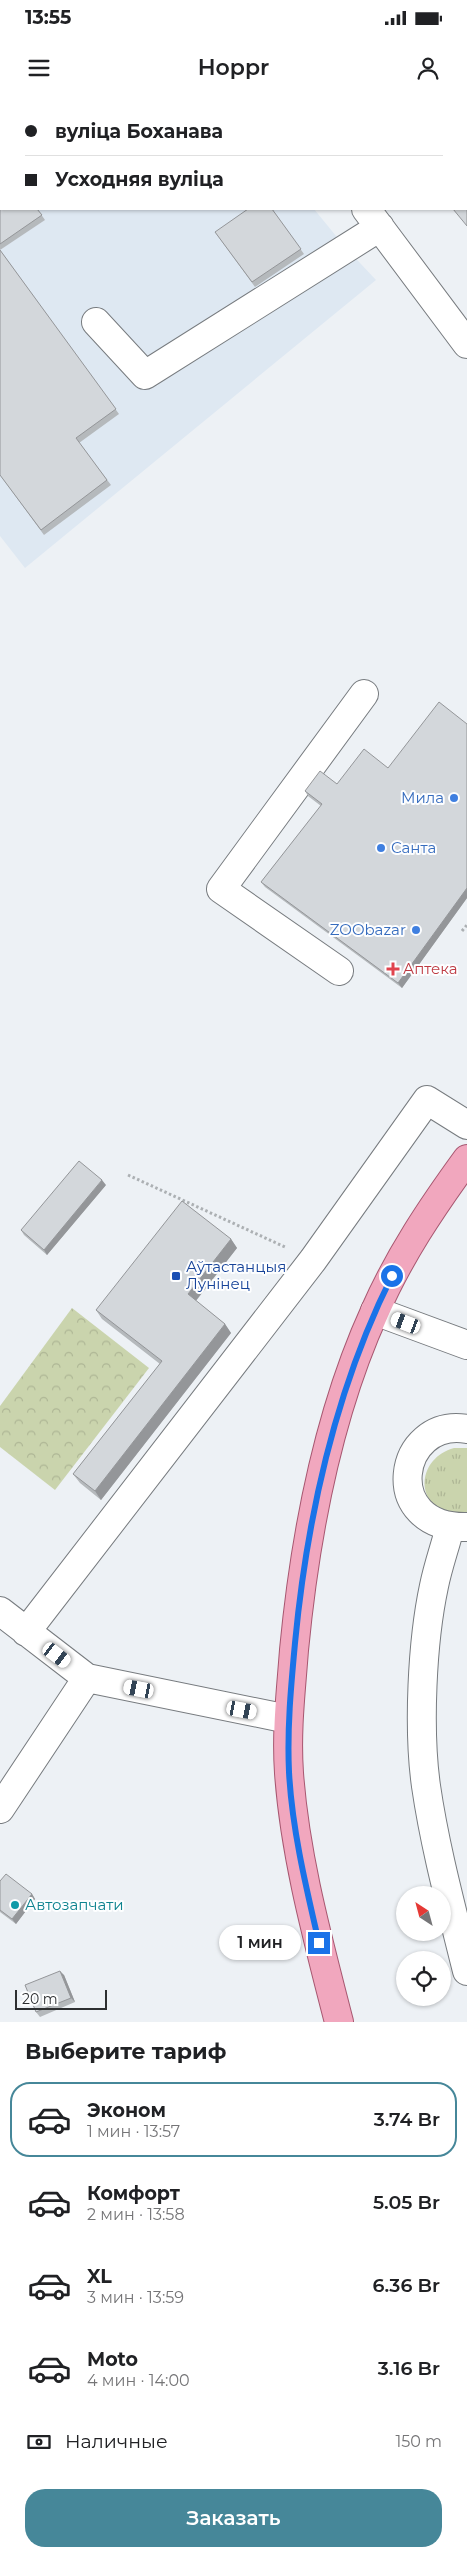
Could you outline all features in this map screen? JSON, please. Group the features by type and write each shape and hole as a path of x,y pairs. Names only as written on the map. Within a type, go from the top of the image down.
{"main road":[{"path":"339,2022 303,1872 289,1773 288,1719 301,1583 317,1499 337,1416 374,1311 401,1258 435,1204 467,1159"}],"street":[{"path":"96,322 145,376 373,218 467,344"},
{"path":"339,971 221,889 364,694"},
{"path":"26,1632 312,1260 427,1100 467,1125"},
{"path":"374,1311 467,1345"},
{"path":"467,1429 460,1428 435,1433 421,1443 411,1459 407,1476 408,1488 414,1504 422,1513 436,1524 459,1527 434,1586 425,1654 423,1711 426,1785 458,1894 467,1971"},
{"path":"0,1611 87,1678 288,1719"},
{"path":"0,1809 87,1678"}],"path":[{"path":"462,931 467,925"},
{"path":"128,1174 312,1260"}],"shaded area":[{"path":"0,210 315,210 345,247 376,280 25,568 0,536"}],"green space":[{"path":"72,1308 149,1368 55,1490 0,1447 0,1406"},
{"path":"454,1448 467,1448 467,1515 453,1516 439,1509 430,1501 426,1491 427,1470 442,1453"}],"building":[{"path":"0,210 38,210 42,215 0,244"},
{"path":"247,210 273,210 301,249 252,282 215,232"},
{"path":"454,210 467,210 467,226"},
{"path":"0,250 116,409 76,438 107,480 41,530 0,475"},
{"name":"Санта","path":"439,702 467,724 467,888 398,983 261,882 322,804 305,791 320,771 337,784 364,749 388,768"},
{"path":"79,1161 102,1180 44,1250 21,1230"},
{"path":"182,1201 231,1239 188,1294 225,1324 95,1491 73,1474 162,1361 96,1310"},
{"name":"Автозапчати","path":"6,1874 32,1894 12,1919 0,1910 0,1881"},
{"path":"60,1971 71,1998 36,2012 25,1985"}],"place":[{"name":"Мила","path":"454,798"},
{"name":"Санта","path":"381,848"},
{"name":"ZOObazar","path":"416,930"},
{"name":"Аптека","path":"393,969"},
{"name":"Аўтастанцыя Лунінец","path":"176,1276"},
{"name":"Автозапчати","path":"15,1905"}],"route":[{"path":"319,1943 303,1872 289,1773 288,1719 301,1583 317,1499 337,1416 374,1311 392,1276"}]}
